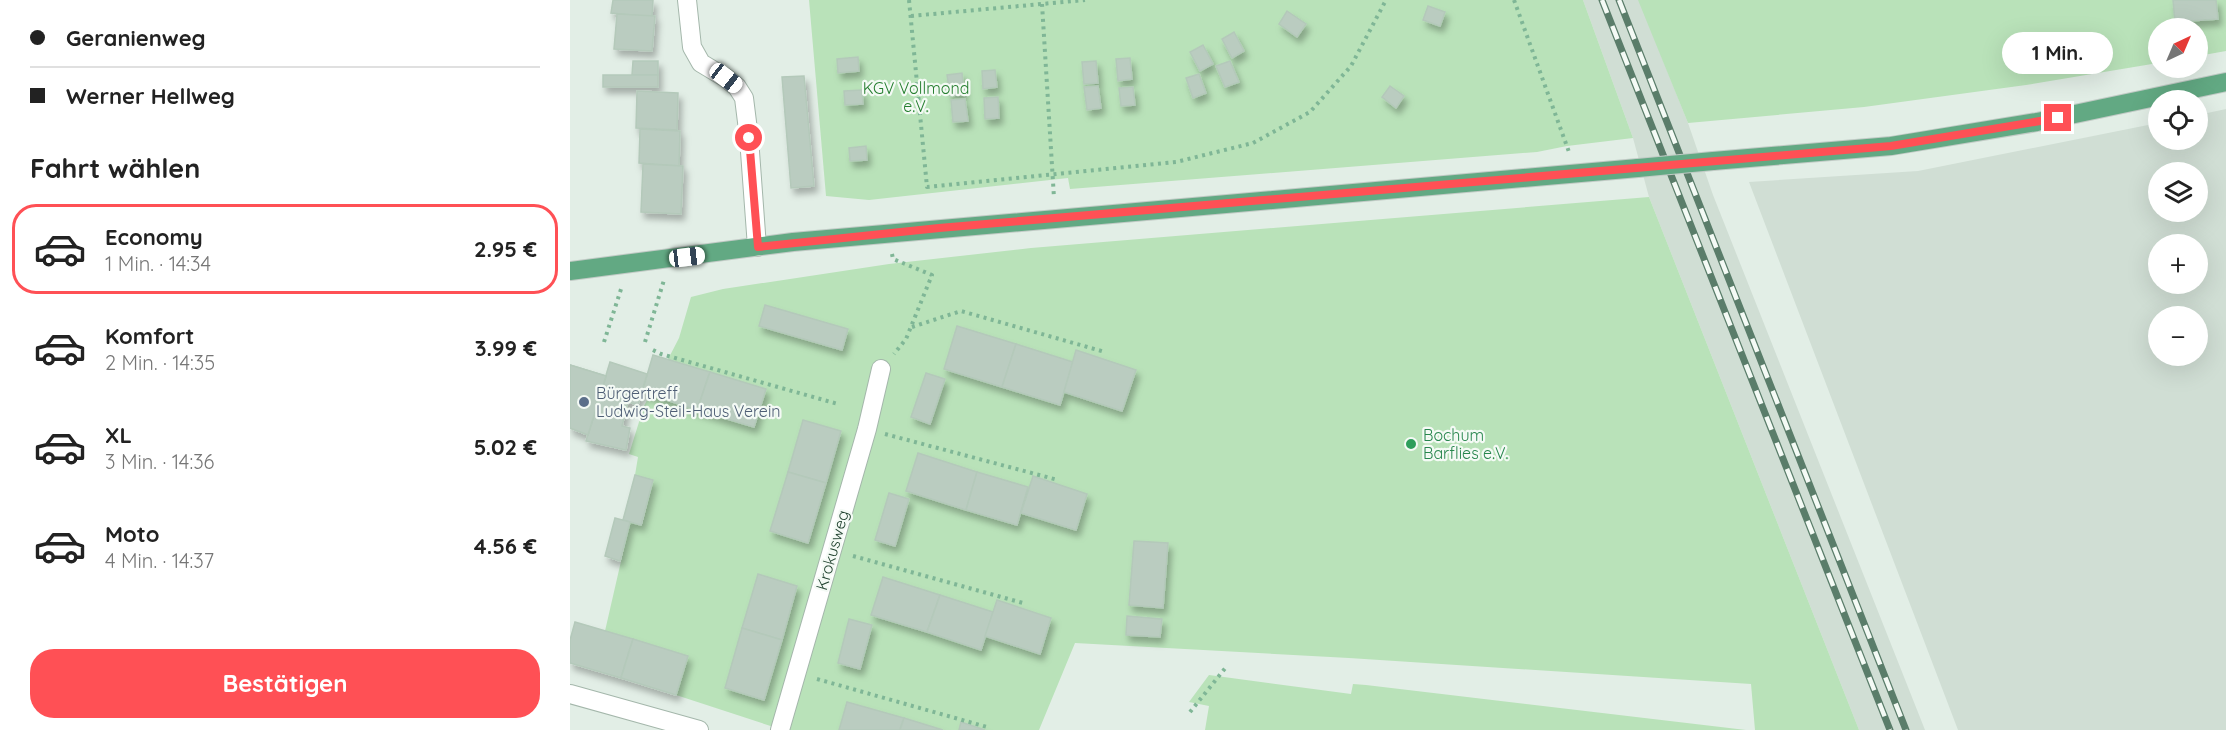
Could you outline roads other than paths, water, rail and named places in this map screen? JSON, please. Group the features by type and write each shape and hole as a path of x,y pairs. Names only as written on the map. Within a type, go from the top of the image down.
{"main road":[{"path":"570,272 758,247 889,233 1891,146 2037,122 2226,82"}],"street":[{"path":"687,0 692,48 701,63 737,87 744,98 758,247"},
{"name":"Krokusweg","path":"780,730 867,429 881,369"},
{"path":"570,694 699,730"}],"railway":[{"path":"1602,0 1890,730"},
{"path":"1619,0 1906,730"}],"place":[{"name":"Bürgertreff Ludwig-Steil-Haus Verein","path":"584,402"},
{"name":"Bochum Barflies e.V.","path":"1411,444"}],"park label":[{"name":"KGV Vollmond e.V.","path":"916,97"}]}
